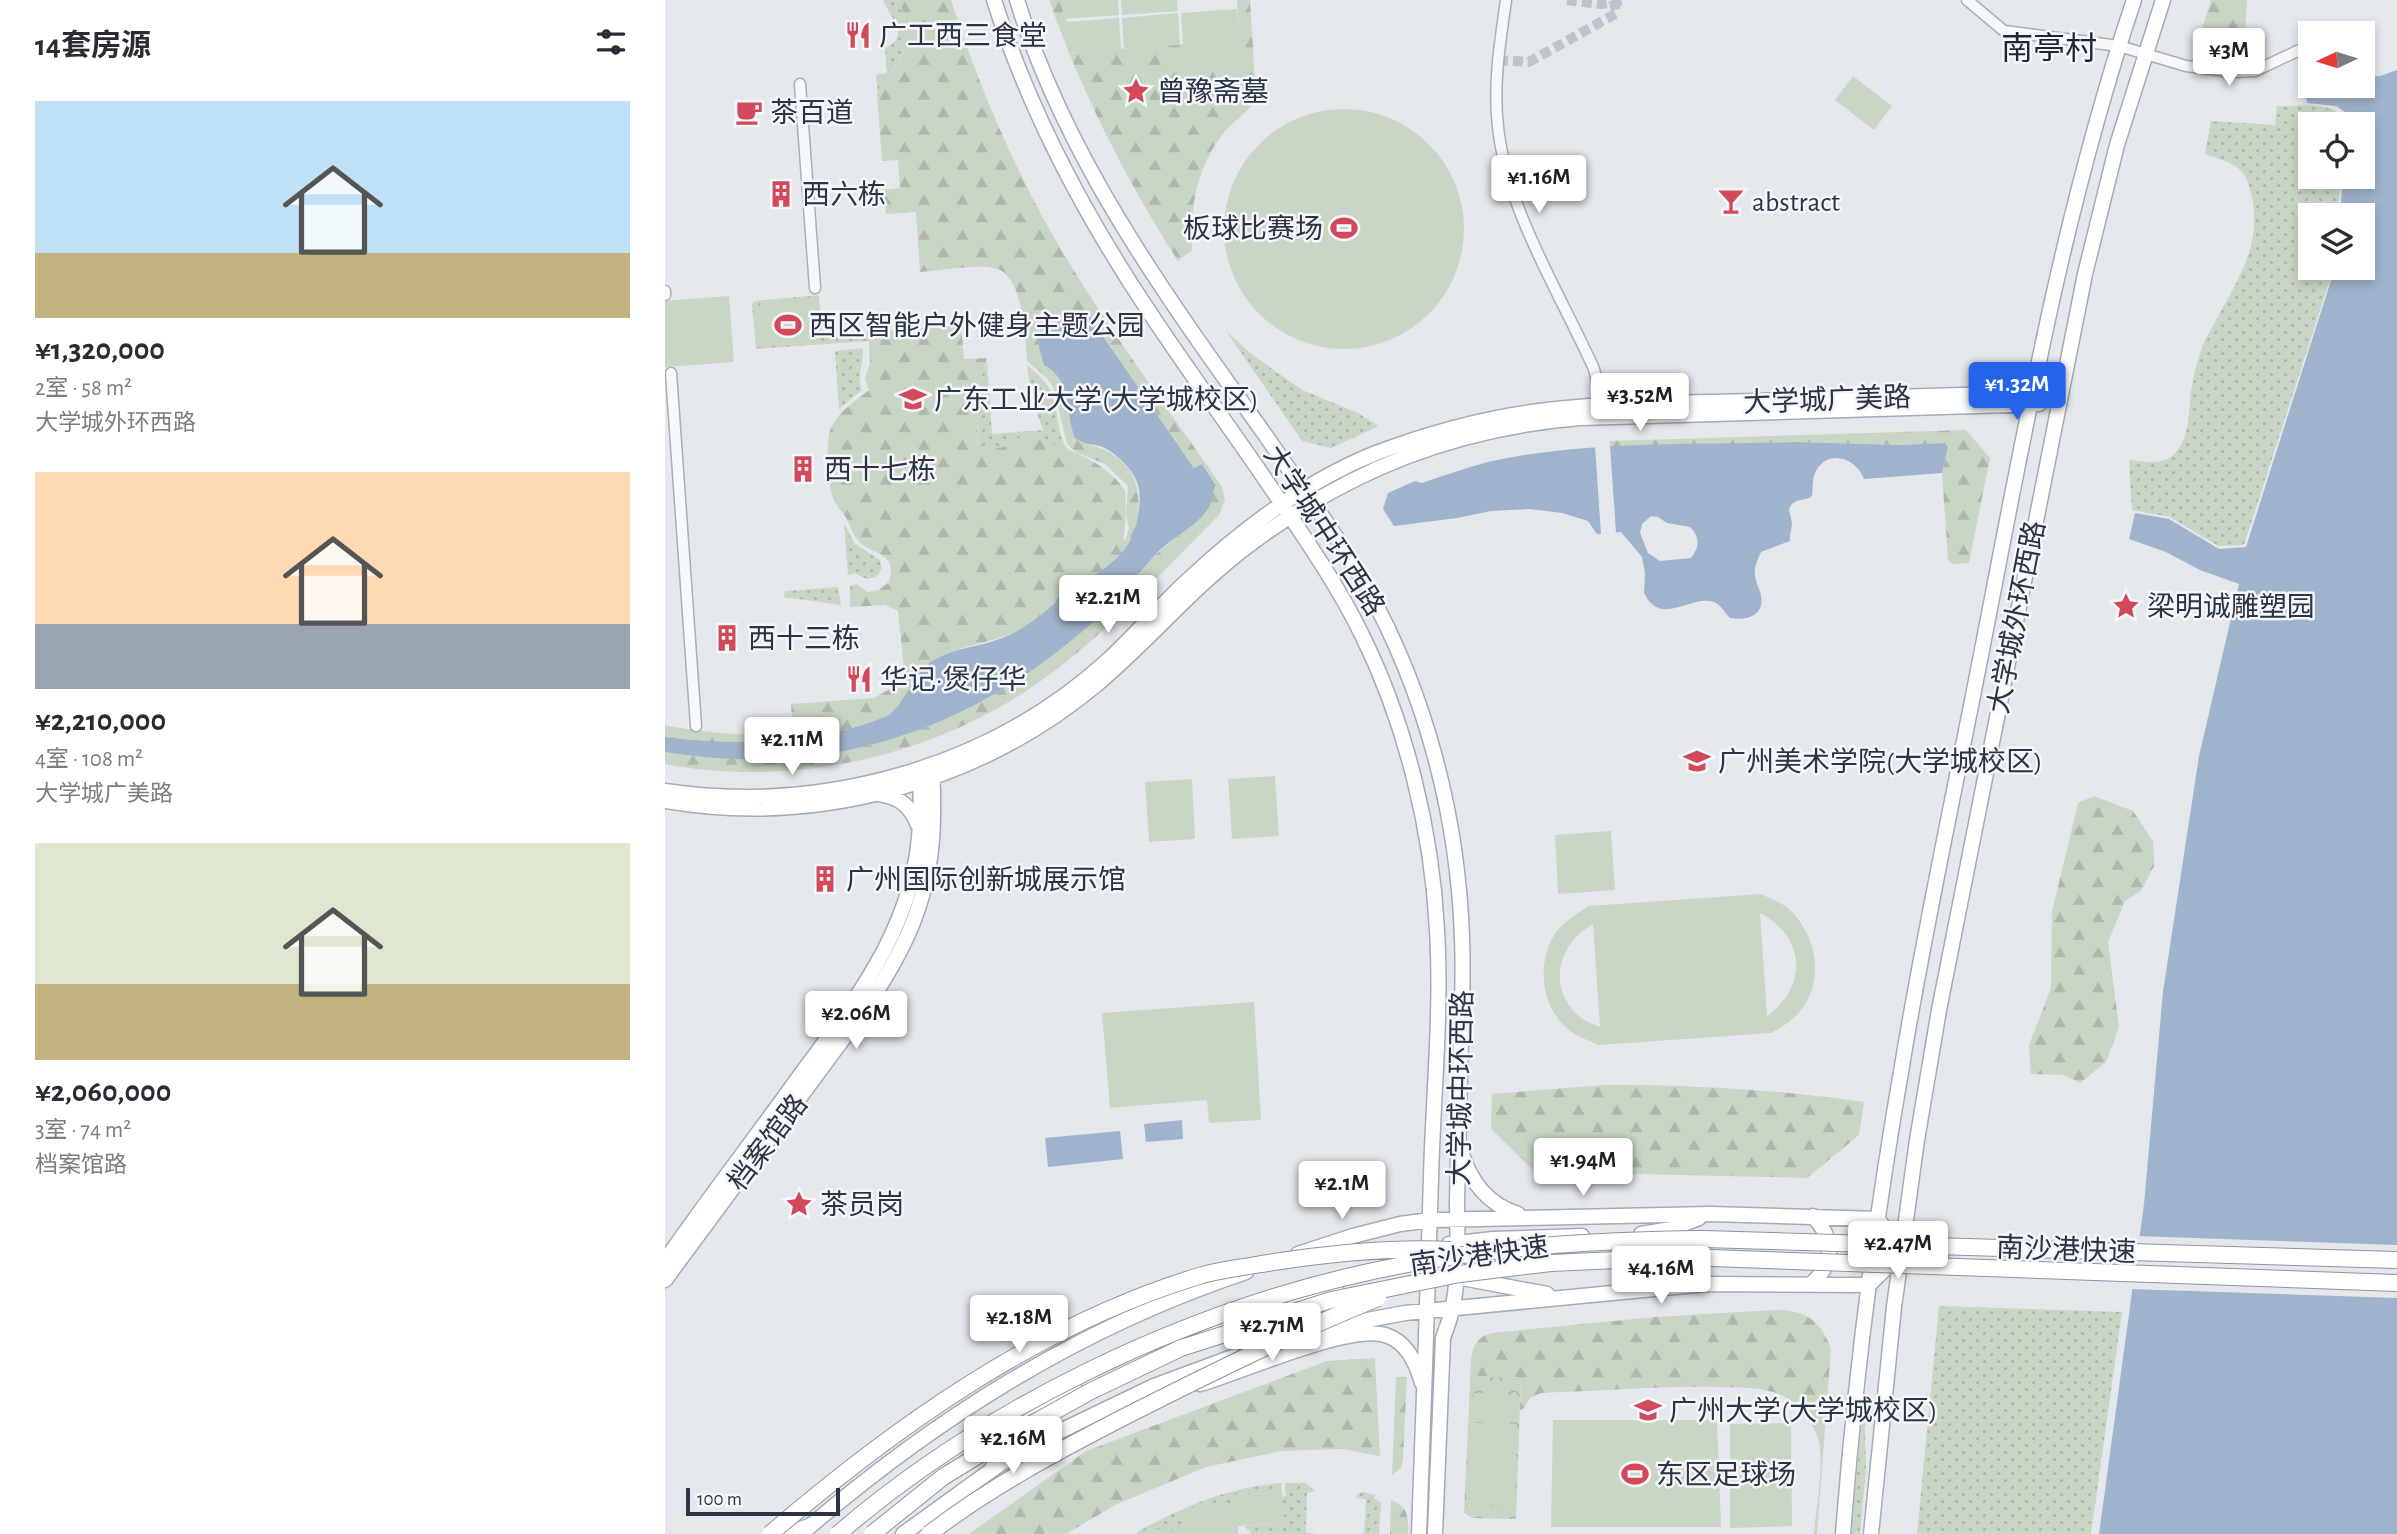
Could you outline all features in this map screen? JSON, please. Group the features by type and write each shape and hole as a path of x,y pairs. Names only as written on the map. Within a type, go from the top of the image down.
{"highway":[{"name":"南沙港快速","path":"838,1534 883,1495 944,1453 1022,1405 1156,1341 1228,1313 1342,1278 1435,1259 1629,1239 1704,1239 2397,1260"},
{"path":"768,1534 886,1440 957,1392 1070,1329 1132,1300 1201,1275 1300,1258 1421,1248 1485,1252"},
{"name":"南沙港快速","path":"872,1534 943,1477 997,1444 1091,1391 1181,1348 1331,1300 1460,1274 1551,1263 1684,1257 2397,1283"},
{"path":"929,1534 958,1511 1064,1447 1293,1333 1409,1285"}],"main road":[{"name":"大学城中环西路","path":"995,0 1038,115 1098,232 1286,511 1360,631 1377,667 1403,738 1418,801 1437,929 1437,1025 1419,1534"},
{"name":"大学城中环西路","path":"1017,0 1032,45 1059,105 1125,231 1367,588 1392,637 1411,684 1440,774 1452,838 1462,928 1457,1243 1453,1310 1443,1338 1435,1534"},
{"name":"大学城外环西路","path":"1843,1534 1869,1285 1912,1005 2036,371 2070,219 2134,0"},
{"name":"大学城外环西路","path":"1871,1534 1901,1253 1939,1010 2058,401 2096,226 2120,135 2163,0"},
{"path":"2024,433 2017,415 2000,399 2025,384 2036,371 2041,384 2049,387 2058,384 2063,377"},
{"name":"大学城广美路","path":"925,774 1013,729 1067,693 1106,662 1209,562 1307,496 1381,465 1452,440 1600,411 2000,399 2058,401"},
{"path":"665,791 731,797 803,794 925,774"},
{"path":"665,801 726,807 818,805 872,794 925,774"},
{"name":"档案馆路","path":"665,1261 879,963 910,891 925,774"},
{"name":"档案馆路","path":"665,1280 860,1016 895,962 913,927 927,873 933,832 925,774"},
{"path":"872,794 891,796 905,803 920,829"},
{"path":"1458,1143 1470,1175 1484,1194 1506,1210 1526,1217"},
{"path":"1264,1266 1457,1243 1534,1237 1646,1234 1710,1214"},
{"path":"801,1534 861,1484 946,1421 1039,1363 1134,1314 1353,1236 1400,1224 1430,1220 1710,1214 1813,1216 1878,1219 1901,1253 1869,1285 1706,1284 1564,1297 1427,1311 1346,1324 1273,1344 1186,1373 1050,1436 990,1470 903,1534"},
{"path":"1811,1284 1826,1266 1829,1246 1827,1235 1813,1216"},
{"path":"990,1470 1030,1414 1073,1388 1143,1352 1243,1317 1319,1296 1381,1283 1455,1276 1564,1297"},
{"path":"1114,1405 1210,1382 1343,1337 1371,1332 1388,1336 1403,1346 1420,1375 1424,1393"}],"street":[{"path":"1506,0 1496,84 1498,127 1504,163 1523,218 1594,369 1600,411"},
{"path":"1967,0 2004,31 2119,46 2183,66 2234,72 2255,71 2298,51"},
{"path":"800,84 815,288"},
{"path":"671,373 696,726"},
{"path":"768,1534 792,1530 817,1520"}],"green space":[{"path":"883,0 898,0 905,20 906,38 902,56 882,85 878,98 876,75 887,73 885,48 893,43 898,32"},
{"path":"898,0 951,0 992,110 1042,216 1106,320 1222,487 1225,500 1219,515 1103,631 1061,666 1018,696 972,721 924,742 873,757 822,767 769,772 717,771 665,764 665,752 725,759 783,759 839,752 893,739 945,719 996,693 1044,662 1091,624 1159,552 1203,515 1208,509 1216,484 1202,464 1195,469 1089,316 1039,332 1045,357 1067,393 1072,424 1079,442 1117,457 1132,474 1137,486 1139,499 1135,531 1121,556 1026,626 1002,637 951,652 928,664 897,707 885,717 832,733 804,738 748,742 665,737 665,725 729,734 793,733 791,704 874,698 895,686 904,669 898,611 885,605 850,607 850,586 857,584 867,592 879,590 889,582 890,564 856,537 834,501 829,474 828,442 831,428 842,412 869,390 865,379 870,362 868,332 961,325 964,359 987,358 978,388 977,452 1003,447 1026,434 1094,462 1106,470 1125,491 1125,540 1129,529 1126,513 1128,486 1105,464 1076,452 1067,444 1054,389 1047,378 1027,361 1021,310 1013,284 998,269 990,267 920,272 916,212 886,214 884,190 900,188 898,160 882,161 877,94 898,63 905,46 905,19"},
{"path":"1049,0 1062,0 1069,52 1062,35"},
{"path":"1062,0 1118,0 1119,15 1063,19"},
{"path":"1121,0 1177,0 1178,11 1122,15"},
{"path":"1237,0 1250,0 1256,99 1222,135 1206,162 1194,205 1192,250 1178,261 1123,166 1090,102 1069,53 1184,44 1185,72 1241,68"},
{"path":"2211,0 2247,0 2245,33 2254,34 2260,48 2260,64 2235,68 2192,61"},
{"path":"1237,9 1242,68 1185,72 1181,13"},
{"path":"1178,13 1180,45 1124,49 1122,18"},
{"path":"1119,18 1121,49 1068,53 1066,22"},
{"path":"1853,76 1892,106 1874,130 1835,100"},
{"path":"2277,106 2319,106 2336,112 2298,112 2298,189 2340,189 2338,203 2298,203 2298,280 2330,280 2244,545 2218,546 2170,517 2132,510 2129,460 2162,461 2171,457 2182,443 2202,347 2250,251 2254,220 2251,191 2239,169 2205,154 2211,121 2275,125"},
{"name":"板球比赛场","path":"1332,109 1356,109 1401,123 1429,144 1444,162 1455,183 1462,206 1462,252 1455,275 1444,296 1429,314 1401,335 1379,344 1356,349 1332,349 1287,335 1268,322 1251,305 1238,286 1229,264 1224,241 1224,217 1238,172 1251,153 1268,136 1287,123 1309,114"},
{"name":"西区智能户外健身主题公园","path":"819,295 822,335 868,332 869,341 756,349 752,304 755,301"},
{"path":"729,296 734,362 665,367 665,301"},
{"name":"西区智能户外健身主题公园","path":"813,297 818,301 820,338 816,343 757,347 755,312 763,301"},
{"path":"1226,331 1250,353 1302,390 1358,413 1379,426 1331,448 1302,441"},
{"path":"863,348 860,379 862,390 839,409 835,351"},
{"path":"987,361 992,434 1043,430 1031,395 1027,365 1051,391 1062,437 1069,451 1026,434 1003,447 977,452 978,394"},
{"path":"1966,430 1990,458 1969,563 1952,564 1948,560 1942,473 1948,447 1945,443 1900,445 1796,442 1610,448 1610,441"},
{"path":"844,523 855,544 880,560 882,569 876,577 867,579 854,573 848,575"},
{"path":"838,587 841,605 784,597 785,591"},
{"path":"1275,776 1279,836 1232,839 1228,779"},
{"path":"1192,779 1195,839 1149,842 1145,782"},
{"path":"2094,796 2133,811 2153,841 2154,866 2141,891 2125,901 2108,942 2119,1027 2106,1062 2080,1083 2064,1075 2031,1074 2029,1045 2051,988 2052,912 2078,803"},
{"path":"1611,831 1615,890 1558,894 1555,835"},
{"path":"1761,894 1790,910 1808,936 1815,966 1810,996 1790,1021 1771,1033 1599,1045 1576,1035 1563,1024 1549,1003 1544,977 1547,951 1555,933 1589,906","holes":["1760,913 1786,935 1796,962 1790,991 1781,1004 1767,1016","1593,924 1600,1027 1582,1019 1569,1005 1560,980 1561,967 1571,943"]},
{"path":"1254,1002 1261,1120 1209,1123 1207,1100 1110,1108 1102,1013"},
{"path":"1603,1085 1734,1089 1864,1102 1859,1135 1807,1178 1637,1174 1540,1177 1491,1129 1492,1094"},
{"path":"1939,1306 2122,1312 2091,1534 1917,1534"},
{"path":"1775,1310 1795,1312 1810,1318 1822,1330 1831,1348 1817,1534 1814,1534 1821,1460 1815,1431 1804,1412 1788,1398 1766,1390 1749,1388 1673,1387 1541,1393 1530,1398 1520,1410 1521,1378 1472,1376 1466,1514 1464,1513 1471,1360 1474,1346 1479,1339 1492,1333 1655,1317"},
{"path":"1375,1358 1380,1456 1342,1449 1281,1451 1206,1467 1117,1504 1066,1534 969,1534 1086,1451 1327,1361"},
{"path":"1471,1376 1521,1378 1516,1519 1472,1518 1466,1514"},
{"path":"1396,1377 1407,1377 1403,1459 1401,1468 1392,1475"},
{"path":"1474,1393 1518,1395 1517,1418 1473,1417"},
{"path":"1864,1399 1866,1469 1860,1534 1851,1534"},
{"name":"东区足球场","path":"1553,1420 1717,1420 1721,1527 1551,1527"},
{"path":"1473,1423 1517,1424 1516,1448 1472,1446"},
{"path":"1791,1423 1792,1526 1730,1528 1730,1424"},
{"path":"1472,1452 1516,1454 1515,1477 1471,1475"},
{"path":"1471,1481 1515,1483 1514,1506 1470,1505"},
{"path":"1281,1483 1282,1492 1233,1495 1233,1506 1185,1509 1186,1528 1139,1531 1133,1534 1169,1515 1204,1500 1241,1489"},
{"path":"1285,1483 1306,1483 1315,1491 1307,1493 1306,1532 1314,1534 1252,1534 1244,1526 1284,1523 1282,1497 1286,1496"},
{"path":"1282,1492 1284,1523 1238,1526 1238,1534 1136,1534 1139,1531 1185,1528 1184,1509 1233,1506 1233,1495"},
{"path":"1358,1493 1375,1495 1374,1499 1381,1502 1379,1534 1364,1534 1366,1499 1356,1498"},
{"path":"1391,1500 1401,1505 1406,1513 1408,1534 1390,1534"}],"water":[{"path":"2397,70 2397,1534 2099,1534 2144,1204 2163,992 2199,756 2239,584 2129,539 2135,513 2169,519 2219,549 2246,547 2331,280 2375,280 2375,203 2341,203 2342,189 2375,189 2375,112 2345,112 2336,106 2307,103 2306,98 2375,98 2375,76"},
{"path":"1089,316 1194,468 1202,464 1216,485 1210,506 1203,516 1156,554 1091,624 1044,662 996,693 945,719 893,739 839,752 783,759 725,759 665,752 665,737 748,742 804,738 859,726 885,717 897,707 928,664 946,654 993,641 1021,629 1117,558 1125,549 1136,525 1140,502 1137,482 1127,466 1111,452 1075,438 1064,388 1060,379 1044,365 1039,347 1039,332"},
{"path":"1796,442 1900,445 1945,443 1948,447 1942,473 1864,479 1855,465 1841,458 1826,460 1820,465 1814,476 1812,496 1790,506 1790,541 1761,552 1755,571 1761,596 1760,608 1753,616 1742,619 1730,618 1714,602 1659,608 1651,603 1644,593 1645,573 1642,557 1621,532 1597,534 1588,521 1562,513 1530,509 1491,511 1394,526 1383,509 1388,493 1415,481 1422,483 1488,462 1525,455 1602,447","holes":["1651,516 1667,523 1690,527 1698,542 1691,558 1660,561 1648,553 1640,533 1642,524"]},
{"path":"1182,1120 1183,1139 1146,1142 1144,1124"},
{"path":"1120,1131 1123,1159 1048,1167 1045,1138"}],"pier":[{"path":"1610,445 1616,533 1601,534 1595,446"},
{"path":"783,735 785,761 762,763 760,738"},
{"path":"2136,1236 2397,1245 2397,1298 2129,1289"}],"tunnel":[{"path":"1567,0 1601,4 1625,0"},
{"path":"1498,60 1529,62 1617,13 1613,0"}],"place":[{"name":"广工西三食堂","path":"858,35"},
{"name":"曾豫斋墓","path":"1136,91"},
{"name":"茶百道","path":"749,112"},
{"name":"西六栋","path":"781,194"},
{"name":"abstract","path":"1731,201"},
{"name":"板球比赛场","path":"1344,228"},
{"name":"西区智能户外健身主题公园","path":"788,325"},
{"name":"广东工业大学(大学城校区)","path":"913,399"},
{"name":"西十七栋","path":"803,469"},
{"name":"梁明诚雕塑园","path":"2126,606"},
{"name":"西十三栋","path":"727,638"},
{"name":"华记·煲仔华","path":"859,679"},
{"name":"广州美术学院(大学城校区)","path":"1697,761"},
{"name":"广州国际创新城展示馆","path":"825,879"},
{"name":"茶员岗","path":"799,1204"},
{"name":"广州大学(大学城校区)","path":"1648,1410"},
{"name":"东区足球场","path":"1635,1474"}],"district":[{"name":"南亭村","path":"2049,48"}]}
